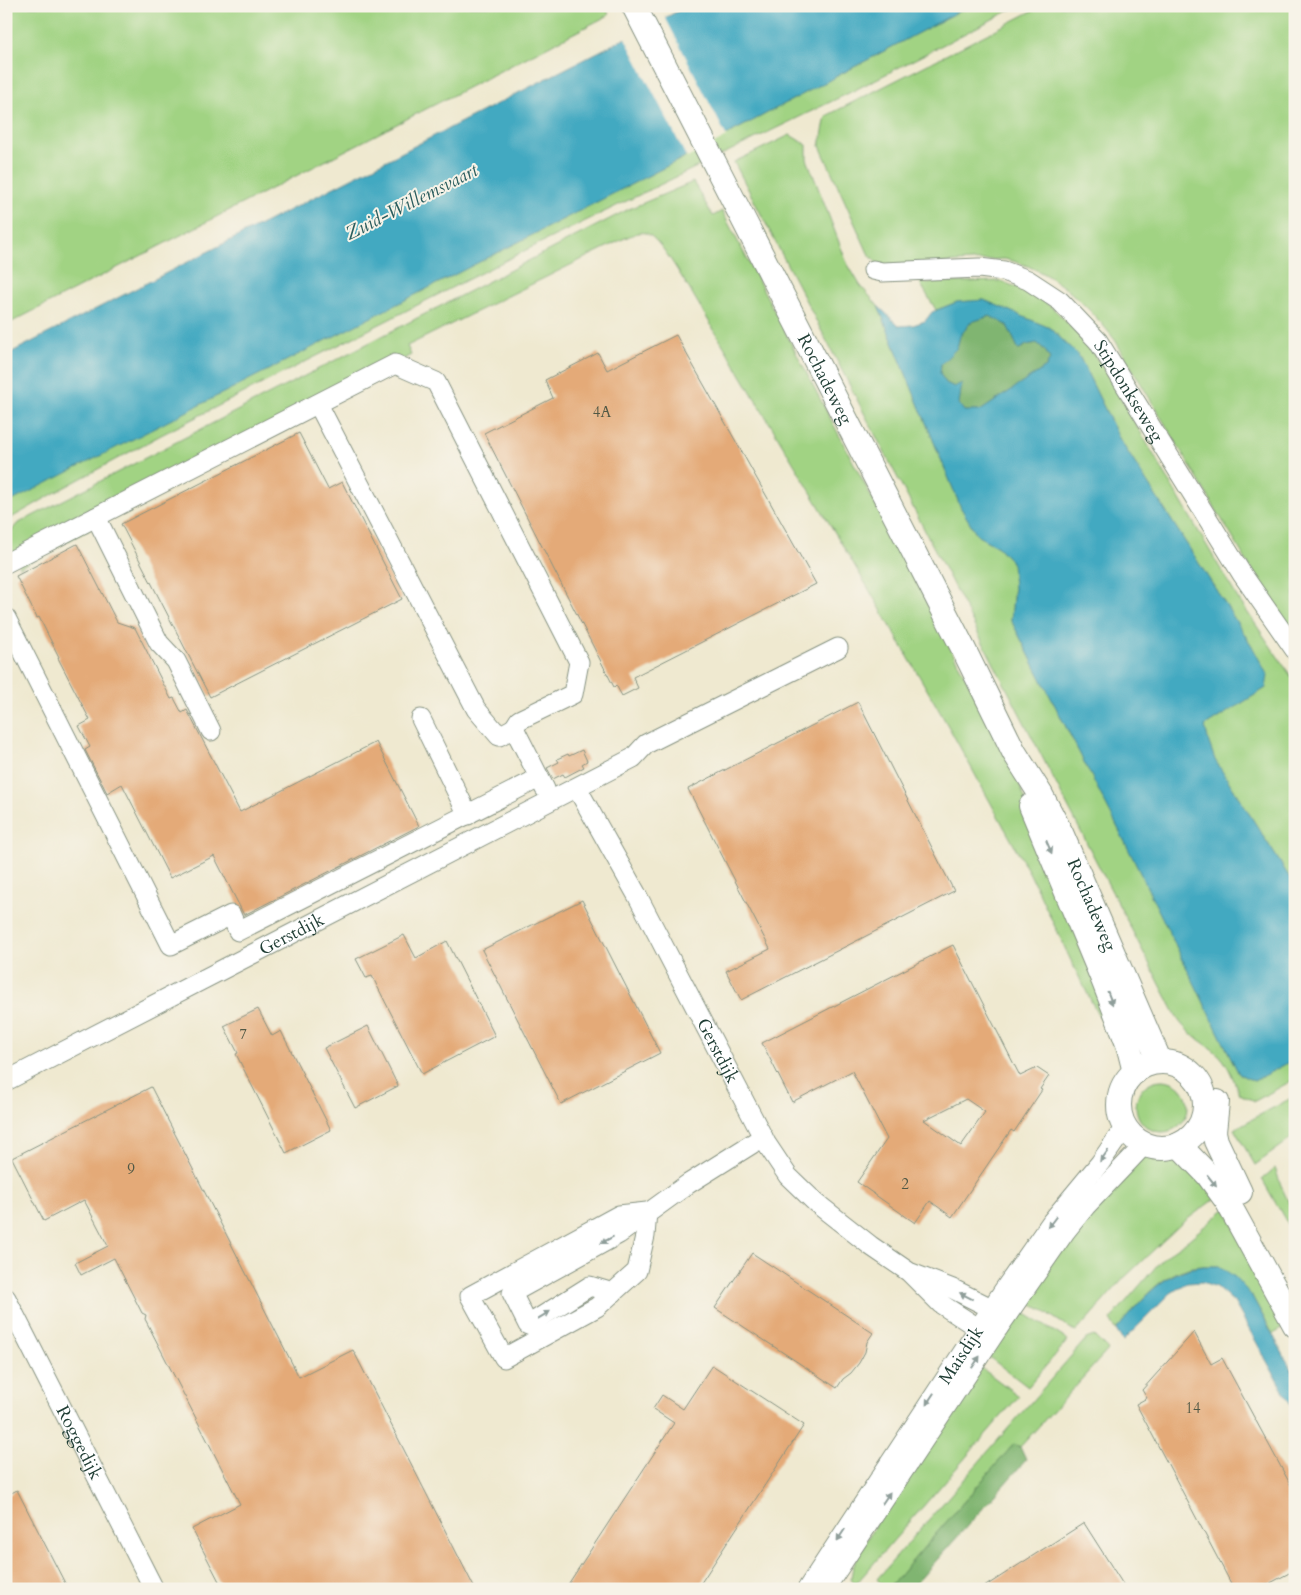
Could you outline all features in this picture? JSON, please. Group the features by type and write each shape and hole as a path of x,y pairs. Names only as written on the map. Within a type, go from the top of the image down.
{"main road":[{"name":"Rochadeweg","path":"634,6 1014,752 1041,795 1061,833 1160,1062"},
{"name":"Rochadeweg","path":"1014,752 1030,802 1128,1044 1135,1072"},
{"path":"1121,970 1165,1042 1172,1049 1196,1062 1214,1085 1217,1100 1214,1132 1216,1141 1240,1192 1295,1293"},
{"path":"1160,1062 1176,1064 1190,1073 1200,1085 1205,1100 1204,1116 1188,1138 1167,1148 1156,1148 1134,1137 1125,1127 1120,1113 1120,1098 1124,1085 1135,1072 1147,1065 1160,1062"},
{"path":"1188,1138 1240,1192"},
{"path":"1188,1138 1208,1175 1226,1201 1295,1325"}],"street":[{"name":"Stipdonkseweg","path":"874,270 882,272 978,268 1004,271 1028,280 1060,301 1098,341 1242,574 1295,650"},
{"path":"6,563 394,364 436,382 579,662 573,694 519,720 514,728 499,736 476,709 318,404"},
{"path":"96,517 160,644 176,661 211,731"},
{"path":"6,618 171,946 230,916 238,930 539,778"},
{"name":"Gerstdijk","path":"6,1081 551,801 637,759 646,744 838,648"},
{"path":"421,719 468,815"},
{"path":"514,728 551,801"},
{"name":"Gerstdijk","path":"577,788 637,895 763,1137 788,1176 815,1202 871,1246 909,1272 941,1304 978,1328"},
{"name":"Maisdijk","path":"821,1587 991,1308 1052,1221 1100,1163 1125,1127"},
{"path":"613,1293 590,1286 528,1325 512,1293 619,1234 688,1184 763,1137"},
{"name":"Maisdijk","path":"821,1587 999,1327 1076,1219 1145,1144"},
{"path":"647,1212 637,1271 597,1307 504,1358 470,1296 619,1215 647,1212"},
{"name":"Gerstdijk","path":"909,1272 953,1289 991,1308"},
{"name":"Roggedijk","path":"6,1298 154,1589"},
{"path":"978,1328 999,1327 991,1308"}],"green space":[{"path":"6,6 606,6 609,15 6,325"},
{"path":"969,6 1018,6 855,90 528,249 161,435 6,521 7,503 679,160"},
{"path":"1042,6 1295,6 1295,637 1268,597 1115,340 1092,313 1067,289 1052,279 1037,270 1004,259 880,267 868,253 820,146 826,116"},
{"path":"790,135 807,145 807,159 847,263 860,285 878,306 961,508 978,536 998,547 1012,562 1014,587 1011,620 1119,830 1239,1074 1254,1081 1295,1059 1295,1079 1255,1101 1239,1094 1223,1059 1188,1031 1179,1021 734,162"},
{"path":"693,182 713,216 722,211 1013,768 1126,1058 1125,1068 1030,874 951,731 692,293 658,243 652,236 646,233 637,233 623,239 407,346 411,355 20,567 6,541 6,538 17,524 629,209"},
{"path":"1001,281 1030,293 1053,308 1100,363 1237,597 1295,682 1295,886 1215,760 1205,726 1266,688 1252,646 1120,440 1079,356 1050,328 984,300 957,302 936,310 920,283"},
{"path":"990,316 1007,325 1019,350 1026,345 1037,343 1045,350 1050,359 1046,367 980,411 964,411 959,404 961,384 954,387 946,383 940,374 941,364 957,348 960,336 971,322"},
{"path":"1157,1080 1167,1080 1181,1087 1188,1101 1188,1111 1181,1125 1167,1132 1157,1132 1147,1128 1140,1121 1136,1111 1136,1101 1140,1091 1147,1084"},
{"path":"1295,1096 1295,1136 1255,1165 1234,1129"},
{"path":"1157,1153 1174,1155 1217,1197 1181,1224 1124,1278 1076,1332 1025,1299 1064,1243 1139,1158"},
{"path":"1275,1168 1295,1216 1295,1237 1262,1179"},
{"path":"1225,1209 1288,1326 1273,1334 1252,1296 1219,1266 1196,1266 1177,1272 1157,1285 1139,1302 1116,1330 1110,1320 1165,1256 1188,1240"},
{"path":"1015,1312 1022,1312 1068,1340 1028,1387 989,1357"},
{"path":"1094,1336 1108,1350 1020,1447 1014,1444 888,1589 885,1589 877,1579 1086,1339"},
{"path":"980,1367 1019,1396 855,1585 851,1578 853,1566 883,1510"},
{"path":"1014,1444 1020,1447 1026,1460 911,1589 888,1589"}],"water":[{"name":"Zuid-Willemsvaart","path":"688,6 969,6 679,160 6,504 6,355","holes":["670,28 673,36 634,55 631,47","716,118 720,126 681,145 677,138"]},
{"path":"984,300 1050,328 1079,356 1120,440 1252,646 1268,676 1266,688 1205,726 1215,760 1295,886 1295,1059 1254,1081 1239,1074 1119,830 1011,620 1014,587 1012,562 998,547 978,536 961,508 878,306 899,326 913,325 925,321 932,312 957,302","holes":["990,316 1007,325 1019,350 1026,345 1037,343 1045,350 1050,359 1046,367 980,411 964,411 959,404 962,383 954,387 946,383 940,374 941,364 957,348 960,336 971,322"]},
{"path":"1203,1266 1219,1266 1235,1277 1252,1296 1295,1376 1295,1412 1234,1302 1217,1287 1202,1282 1187,1283 1171,1293 1123,1341 1116,1330 1144,1298 1164,1281 1189,1269"}],"pier":[{"path":"664,15 727,137 687,158 624,36"}],"building":[{"path":"676,335 816,584 633,677 638,688 622,696 616,685 614,687 484,433 553,398 545,380 598,353 607,370"},
{"path":"299,433 328,489 342,482 402,599 210,697 121,524"},
{"path":"77,544 117,622 135,628 171,699 174,698 182,713 187,710 240,812 376,742 419,826 244,915 214,856 170,878 122,784 107,793 85,750 90,747 79,726 90,720 39,617 37,618 16,576"},
{"path":"858,702 954,891 741,1000 726,971 770,949 688,789"},
{"path":"582,750 587,761 582,764 584,767 565,777 563,774 553,779 547,768 559,762 557,759"},
{"path":"582,900 660,1053 561,1104 482,950"},
{"path":"404,935 416,958 447,941 495,1036 422,1074 372,976 366,978 356,959"},
{"path":"953,945 1020,1076 1037,1068 1049,1076 1014,1132 1011,1130 952,1217 930,1201 915,1223 857,1182 887,1139 852,1071 792,1102 762,1043","holes":["966,1099 985,1112 961,1146 924,1120"]},
{"path":"258,1009 272,1036 281,1031 331,1130 286,1153 236,1054 238,1053 224,1026"},
{"path":"368,1026 398,1086 355,1108 324,1048"},
{"path":"151,1087 299,1377 353,1350 475,1589 223,1589 192,1529 240,1504 145,1319 146,1315 142,1313 114,1258 81,1275 75,1263 108,1246 84,1200 44,1221 12,1158"},
{"path":"752,1253 873,1333 867,1342 865,1352 859,1363 837,1388 715,1308"},
{"path":"1194,1332 1211,1364 1222,1358 1295,1493 1295,1570 1259,1589 1234,1589 1136,1404 1147,1398 1142,1390"},
{"path":"712,1365 804,1425 697,1589 565,1589 674,1423 653,1409 662,1395 683,1409"},
{"path":"17,1490 68,1589 6,1589 6,1496"},
{"path":"1084,1523 1126,1589 981,1589"}]}
